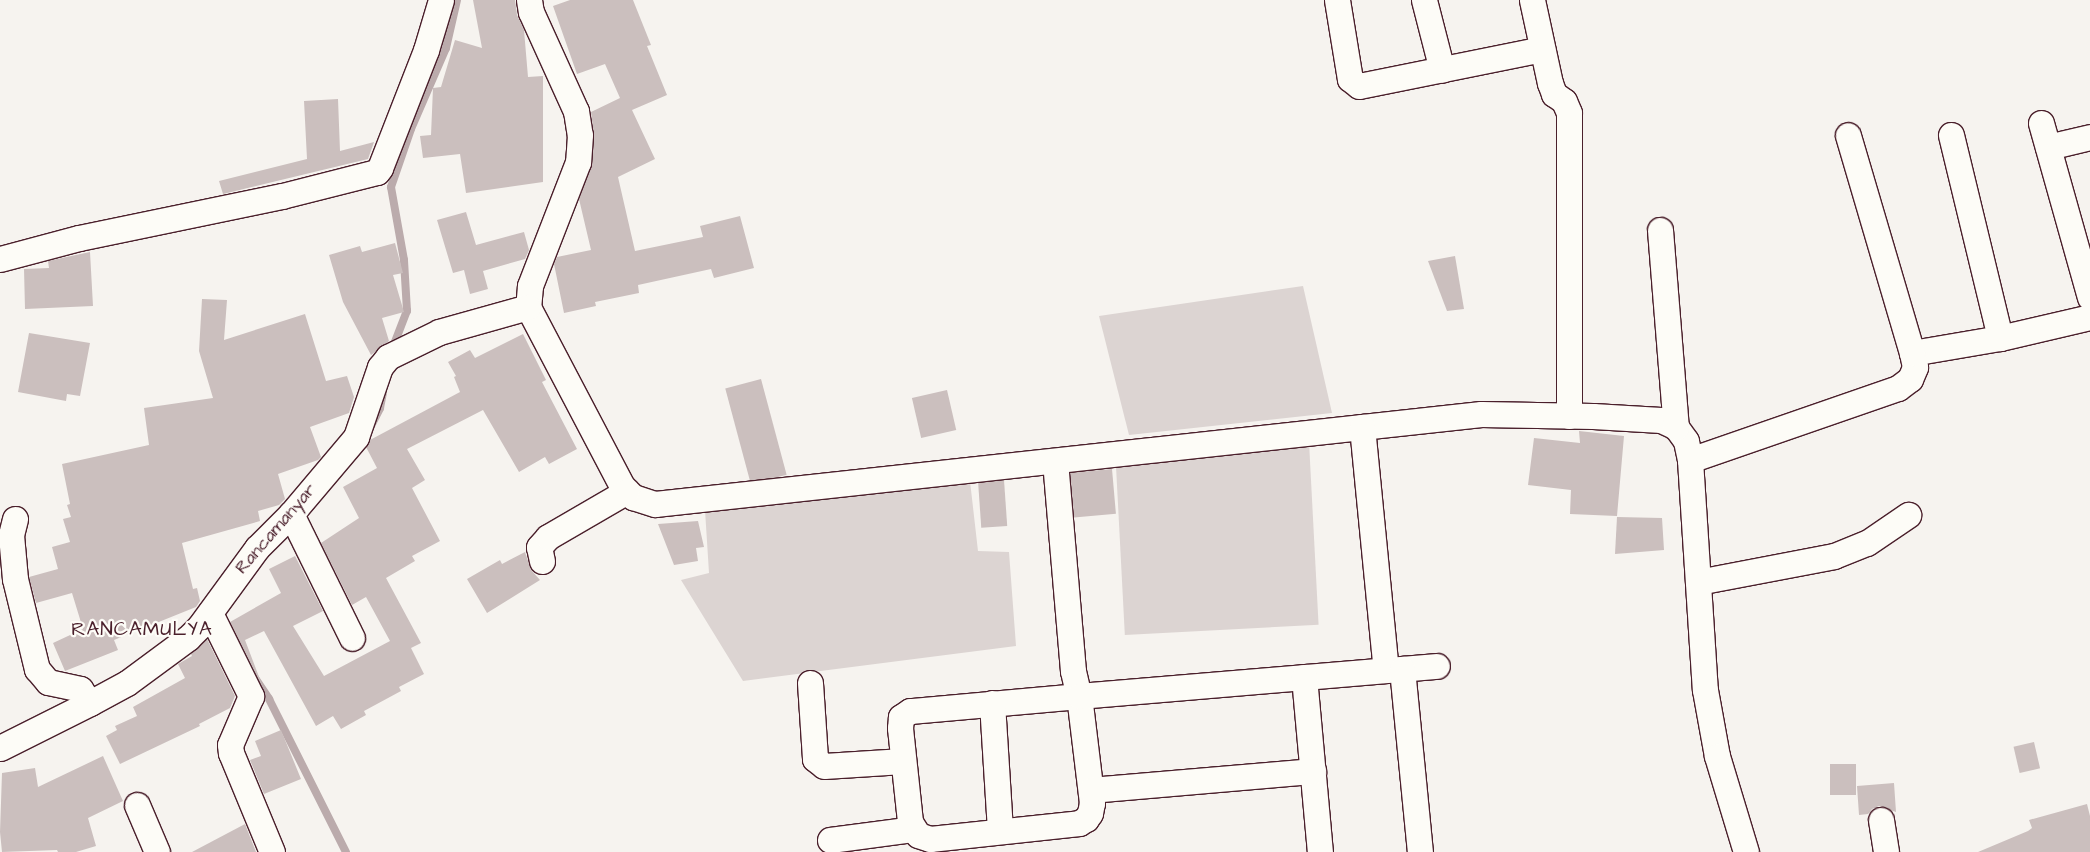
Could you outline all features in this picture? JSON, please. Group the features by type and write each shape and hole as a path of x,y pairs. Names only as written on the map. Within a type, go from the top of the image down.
{"street":[{"path":"0,259 79,238 282,196 377,172 426,50 440,0"},
{"path":"529,0 531,12 576,111 580,135 578,162 530,286 528,307 622,486 633,497 655,504 1481,414 1661,420 1676,428 1686,441 1690,460 1705,690 1717,756 1746,852"},
{"path":"1337,0 1350,79 1359,86 1542,49"},
{"path":"1424,0 1442,70"},
{"path":"1532,0 1554,94 1564,101 1569,113 1568,416"},
{"path":"2041,124 2048,147 2081,229 2090,297"},
{"path":"1690,460 1898,388 1910,379 1915,367 1912,353 1848,135"},
{"path":"1950,135 2000,338"},
{"path":"2048,147 2090,137"},
{"path":"1660,230 1676,428"},
{"name":"Rancamanyar","path":"19,738 90,704 127,683 181,645 210,613 257,548 291,514 356,437 380,367 388,357 439,332 528,307"},
{"path":"1912,353 2000,338 2090,317"},
{"path":"1362,427 1420,852"},
{"path":"1055,461 1073,671 1079,696 1092,803 1090,813 1079,823 930,839 918,835 912,829 903,761 901,717 910,711 1079,696 1394,669 1437,666"},
{"path":"542,561 539,547 548,537 627,491"},
{"path":"291,514 352,638"},
{"path":"1698,582 1834,556 1867,543 1908,515"},
{"path":"15,519 11,536 14,578 37,669 48,682 80,690 90,704"},
{"path":"210,613 251,696 230,745 231,753 272,852"},
{"path":"1304,677 1320,852"},
{"path":"810,683 815,758 824,766 903,761"},
{"path":"992,704 1000,831"},
{"path":"1090,790 1313,771"},
{"path":"137,805 157,852"},
{"path":"1881,820 1886,852"},
{"path":"830,840 912,829"}],"shaded area":[{"path":"1303,286 1332,413 1129,435 1099,316"},
{"path":"1309,442 1319,625 1125,635 1115,452"},
{"path":"970,481 978,551 1009,552 1016,646 743,681 681,580 709,573 705,510"}],"building":[{"path":"473,0 515,0 517,15 524,30 528,77 543,76 543,182 466,193 460,154 423,158 420,136 431,135 433,88 441,87 455,40 482,48"},
{"path":"570,0 633,0 651,45 647,46 667,95 632,110 655,159 618,177 635,251 703,237 700,226 740,216 754,268 714,278 711,269 638,285 639,293 595,302 596,306 564,313 554,264 557,257 591,250 579,199 592,163 594,136 591,112 620,98 605,64 577,74 553,6"},
{"path":"338,99 340,151 374,142 368,159 223,194 219,181 307,159 304,101"},
{"path":"466,212 476,245 524,232 529,250 525,259 483,271 488,289 470,294 464,270 453,273 437,220"},
{"path":"395,243 403,273 393,275 404,312 382,318 389,341 371,355 343,302 329,255 360,246 362,252"},
{"path":"90,252 93,306 25,309 24,269 49,268 48,261"},
{"path":"1455,256 1464,309 1447,311 1428,261"},
{"path":"202,299 227,300 224,340 305,314 326,381 347,376 354,397 349,413 310,427 321,457 318,460 278,474 285,499 279,505 258,511 260,521 182,543 193,589 197,588 200,601 196,607 114,640 118,650 65,671 53,643 83,629 72,593 36,603 29,577 58,569 52,547 70,542 63,519 71,517 67,505 70,504 62,464 149,445 144,408 213,398 199,351"},
{"path":"29,333 90,343 80,396 67,394 66,401 18,392"},
{"path":"523,334 546,380 542,382 577,449 549,464 545,457 519,472 483,410 407,449 425,480 412,488 440,541 412,556 415,561 386,578 421,643 411,648 424,674 399,687 401,691 364,711 366,715 341,729 333,716 316,726 264,631 245,640 264,690 230,622 281,593 269,569 295,556 323,611 293,626 324,676 390,641 366,597 352,605 321,543 359,518 343,487 377,468 366,447 370,440 460,392 454,377 456,376 448,362 470,350 475,358"},
{"path":"761,379 787,475 751,484 725,389"},
{"path":"947,390 956,430 921,438 912,398"},
{"path":"1579,431 1624,436 1617,516 1570,514 1571,490 1528,485 1534,438 1580,443"},
{"path":"1112,469 1116,514 1074,517 1070,473"},
{"path":"1004,480 1007,526 981,528 978,482"},
{"path":"1617,517 1662,518 1664,550 1615,554"},
{"path":"698,521 704,547 696,548 698,561 674,565 658,524"},
{"path":"525,552 531,570 540,580 487,613 467,579 500,560 502,564"},
{"path":"207,639 235,696 230,708 199,724 200,726 120,764 106,736 117,730 115,726 137,716 133,707 185,678 178,664 192,656 191,654"},
{"path":"281,730 301,779 264,794 250,760 261,756 255,741"},
{"path":"2034,742 2040,768 2020,773 2014,747"},
{"path":"103,756 123,801 88,818 96,846 76,852 58,852 57,850 2,852 0,832 2,773 35,768 38,787"},
{"path":"1830,764 1856,764 1856,795 1830,795"},
{"path":"1894,783 1896,812 1879,806 1872,809 1868,814 1859,815 1857,786"},
{"path":"2087,804 2090,816 2090,852 1978,852 2028,831 2032,828 2029,820"},
{"path":"245,824 256,852 192,852"}],"waterway":[{"path":"393,347 407,311 404,260 391,187 411,129 446,48 457,0"},
{"path":"370,428 380,408 383,393"},
{"path":"253,675 269,699 346,852"}],"district":[{"name":"RANCAMULYA","path":"142,629"}]}
